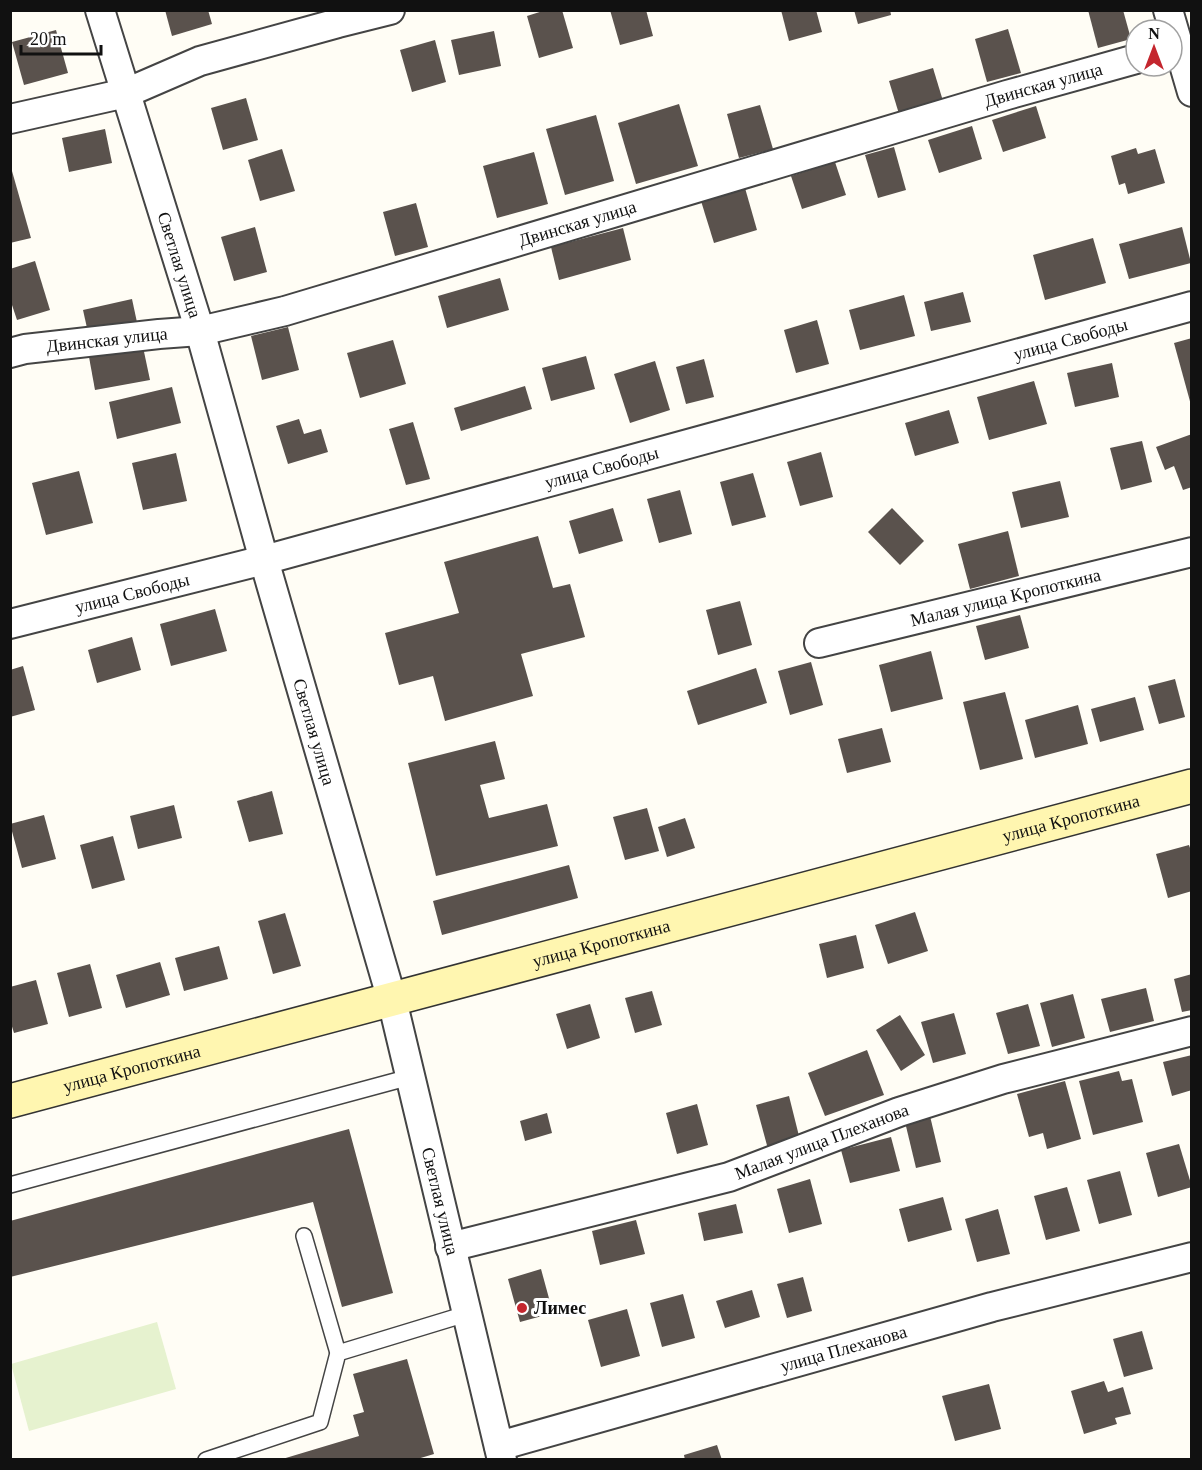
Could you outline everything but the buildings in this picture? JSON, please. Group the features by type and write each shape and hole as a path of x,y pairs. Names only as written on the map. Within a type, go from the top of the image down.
{"main road":[{"name":"улица Кропоткина","path":"10,1101 1191,786"}],"street":[{"name":"Светлая улица","path":"100,10 200,331 392,1000 500,1453"},
{"path":"10,119 126,93 200,61 390,10"},
{"path":"1184,60 1191,92"},
{"name":"Двинская улица","path":"10,353 25,349 200,331 285,311 1007,95 1124,62"},
{"name":"улица Свободы","path":"10,624 264,560 1191,306"},
{"name":"Малая улица Кропоткина","path":"819,643 1191,552"},
{"name":"Малая улица Плеханова","path":"450,1247 729,1177 930,1102 1003,1079 1191,1031"},
{"name":"улица Плеханова","path":"500,1453 992,1307 1191,1257"}],"lane":[{"path":"10,1185 410,1077"},
{"path":"206,1460 320,1422 338,1353 304,1236"},
{"path":"338,1353 466,1314"}],"green space":[{"path":"157,1322 176,1389 29,1431 11,1364"}],"place":[{"name":"Лимес","path":"522,1308"}]}
